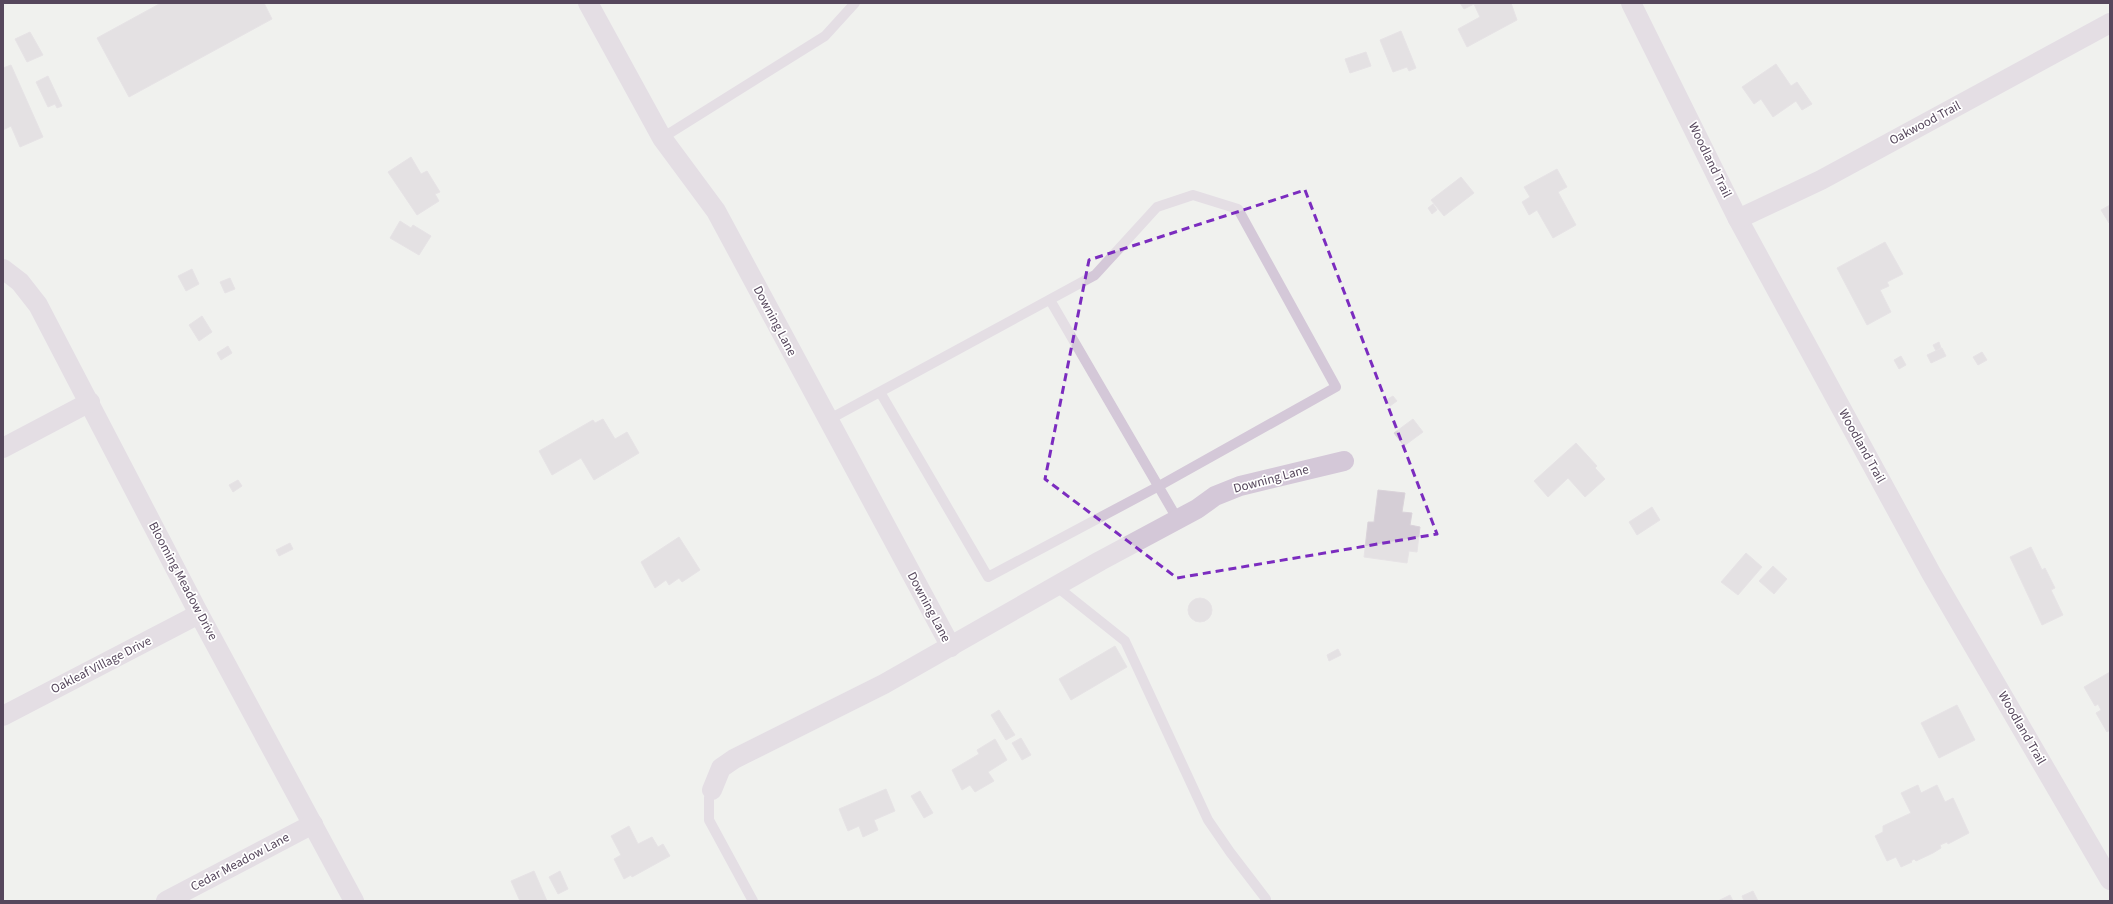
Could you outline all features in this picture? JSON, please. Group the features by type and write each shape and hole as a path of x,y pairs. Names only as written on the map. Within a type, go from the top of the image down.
{"street":[{"name":"Downing Lane","path":"588,3 662,138 716,211 951,647"},
{"name":"Woodland Trail","path":"1632,3 1738,219 1928,566 2110,880"},
{"name":"Oakwood Trail","path":"1738,219 1821,180 2110,23"},
{"name":"Blooming Meadow Drive","path":"3,269 20,282 38,305 200,614 354,901"},
{"path":"3,448 90,402"},
{"name":"Downing Lane","path":"712,790 721,768 734,759 884,684 1056,586 1178,520 1215,496 1240,486 1344,461"},
{"name":"Oakleaf Village Drive","path":"3,716 200,614"},
{"name":"Cedar Meadow Lane","path":"166,901 313,824"}],"lane":[{"path":"662,138 825,36 855,3"},
{"path":"828,420 1095,275 1157,207 1193,196 1238,209 1336,387 1159,486 988,577 880,392"},
{"path":"1050,300 1178,520"},
{"path":"1056,586 1125,640 1208,820 1230,852 1266,899"},
{"path":"712,790 709,798 709,820 753,901"}],"highlighted area":[{"path":"1305,190 1437,534 1177,578 1045,479 1089,260"}],"building":[{"path":"161,3 264,3 272,19 129,97 97,38"},
{"path":"1460,3 1511,3 1517,20 1467,47 1458,29 1480,17 1474,4 1464,9"},
{"path":"1401,31 1416,68 1409,71 1407,67 1393,72 1380,40"},
{"path":"30,32 43,55 27,62 15,39"},
{"path":"1366,52 1371,66 1350,73 1345,59"},
{"path":"1776,64 1791,86 1797,82 1812,104 1802,110 1796,101 1773,117 1761,99 1754,104 1742,87"},
{"path":"11,65 43,137 20,147 11,126 3,130 3,68"},
{"path":"48,76 62,106 57,108 55,104 48,107 36,82"},
{"path":"411,157 421,174 427,171 440,192 435,194 439,201 417,215 388,172"},
{"path":"1557,169 1567,187 1558,192 1576,225 1553,238 1537,210 1529,215 1522,202 1530,197 1524,187"},
{"path":"1461,177 1474,193 1444,216 1431,200"},
{"path":"1433,204 1437,210 1432,214 1428,208"},
{"path":"2110,205 2110,222 2109,223 2101,210"},
{"path":"400,221 411,228 413,225 431,236 419,255 390,238"},
{"path":"1885,242 1903,274 1887,282 1889,286 1880,290 1891,312 1867,325 1837,268"},
{"path":"192,269 199,284 186,291 178,276"},
{"path":"230,278 235,289 225,293 220,282"},
{"path":"202,316 212,332 199,341 189,325"},
{"path":"1939,342 1941,348 1936,351 1933,345"},
{"path":"228,346 232,353 221,360 217,353"},
{"path":"1942,348 1946,356 1931,363 1927,355"},
{"path":"1982,352 1987,360 1978,365 1973,357"},
{"path":"1901,356 1906,365 1899,369 1894,360"},
{"path":"1393,396 1397,401 1390,406 1386,400"},
{"path":"603,419 615,439 627,432 639,453 594,480 581,458 552,475 539,451 593,420 595,423"},
{"path":"1413,419 1423,432 1404,446 1394,433"},
{"path":"1576,443 1597,466 1595,468 1605,479 1585,497 1568,478 1548,497 1534,481"},
{"path":"238,480 242,486 233,492 229,485"},
{"path":"1378,490 1405,493 1402,512 1412,513 1410,525 1420,527 1417,552 1409,551 1407,563 1364,557 1368,522 1374,522"},
{"path":"1652,507 1660,520 1637,535 1629,522"},
{"path":"679,537 700,570 682,582 679,578 669,585 666,580 655,588 641,562"},
{"path":"290,543 293,549 279,556 276,550"},
{"path":"2031,547 2042,570 2045,568 2055,588 2051,590 2063,615 2042,625 2010,557"},
{"path":"1746,553 1762,567 1738,595 1721,582"},
{"path":"1773,566 1787,579 1774,594 1759,581"},
{"path":"1200,598 1208,602 1212,610 1208,618 1200,622 1192,618 1188,610 1192,602"},
{"path":"1115,646 1127,667 1071,700 1059,679"},
{"path":"1338,649 1341,655 1329,661 1327,655"},
{"path":"2110,672 2110,730 2107,732 2096,713 2101,710 2098,704 2095,706 2084,687"},
{"path":"1957,705 1975,740 1939,758 1921,723"},
{"path":"999,710 1015,735 1006,740 991,715"},
{"path":"1021,738 1031,755 1022,760 1012,743"},
{"path":"995,739 1007,760 988,772 994,781 975,792 970,785 962,790 952,770 979,754 977,750"},
{"path":"1918,785 1921,793 1937,785 1945,802 1953,798 1969,833 1948,844 1947,842 1940,845 1941,848 1933,853 1916,861 1914,859 1911,861 1912,862 1901,867 1896,857 1887,861 1875,836 1883,832 1883,826 1911,813 1901,793"},
{"path":"886,789 895,811 874,820 878,830 863,837 859,826 848,831 839,809"},
{"path":"920,791 933,813 924,818 911,796"},
{"path":"629,826 638,844 652,837 658,847 663,844 670,856 632,877 631,875 624,879 614,859 621,855 611,836"},
{"path":"534,871 547,901 520,901 511,881"},
{"path":"560,871 568,889 558,894 549,877"},
{"path":"1753,891 1758,901 1744,901 1742,896"},
{"path":"1730,895 1733,901 1718,901"}]}
